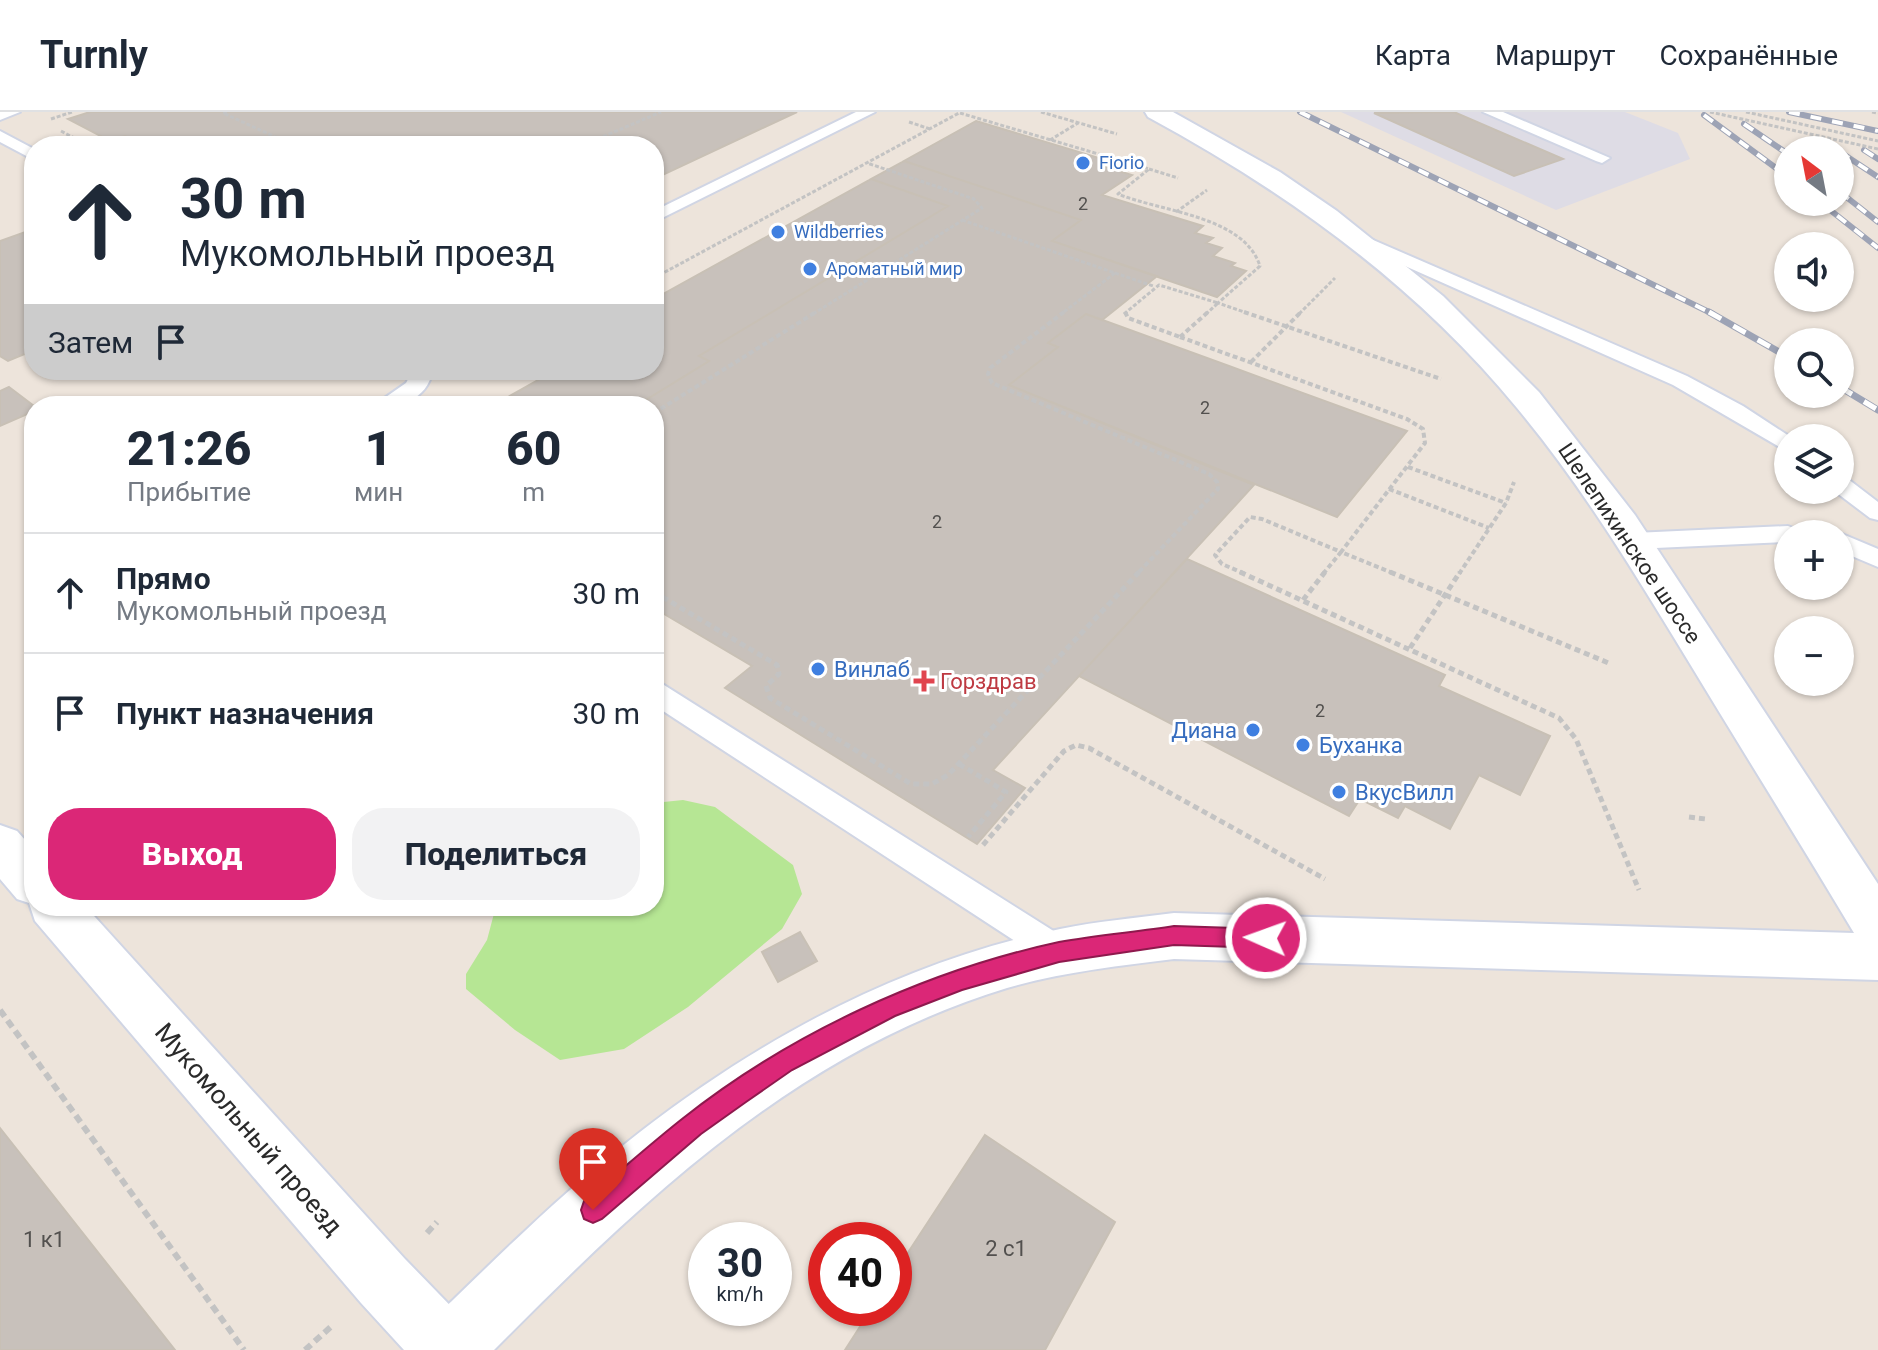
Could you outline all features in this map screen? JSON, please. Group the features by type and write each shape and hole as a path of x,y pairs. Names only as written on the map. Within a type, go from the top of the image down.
{"street":[{"name":"Шелепихинское шоссе","path":"1156,112 1275,179 1348,254 1411,284 1499,370 1568,449 1634,541 1878,927"},
{"path":"0,845 24,873"},
{"name":"Мукомольный проезд","path":"62,916 372,1269 448,1350 593,1210 692,1126 784,1063 888,1008 961,980 1059,952 1174,936 1878,957"}],"lane":[{"path":"0,116 13,112"},
{"path":"664,212 868,112"},
{"path":"1490,112 1602,158"},
{"path":"0,136 24,149"},
{"path":"1348,254 1435,276 1645,362 1730,407 1774,436"},
{"path":"401,396 415,388 421,380"},
{"path":"1854,495 1878,513"},
{"path":"1634,541 1774,535"},
{"path":"1854,548 1878,559"},
{"path":"664,698 1059,952"}],"path":[{"path":"42,121 72,112"},
{"path":"227,112 223,113 273,136"},
{"path":"605,136 661,112"},
{"path":"664,273 961,112 1149,169 1118,194 1229,229 1256,250 1260,266 1180,337"},
{"path":"1041,112 1121,135"},
{"path":"1710,112 1878,149"},
{"path":"1746,112 1878,141"},
{"path":"1872,112 1878,113"},
{"path":"1050,140 1079,123"},
{"path":"664,407 982,208 980,203 867,163"},
{"path":"1175,213 1210,187"},
{"path":"962,220 1154,287 1167,286 1441,379"},
{"path":"1251,362 1288,327 1348,254"},
{"path":"664,598 777,665 779,674 766,686 770,698 911,784 941,781 1218,489 1217,482 1209,474 999,388 989,379 990,368 1115,273"},
{"path":"1154,287 1123,314 1416,423 1426,436 1425,443 1408,467 1303,600"},
{"path":"1408,467 1506,503"},
{"path":"1410,648 1506,503 1514,482"},
{"path":"1389,489 1489,528"},
{"path":"1611,664 1262,519 1250,517 1216,552 1216,558 1222,564 1549,712 1566,725 1576,739 1641,895"},
{"path":"951,882 1064,751 1076,745 1089,748 1325,879"},
{"path":"959,764 1006,793 968,838"},
{"path":"1689,817 1706,819"},
{"path":"0,1010 244,1350"}],"shaded area":[{"path":"1341,112 1625,112 1678,133 1690,159 1556,210"}],"green space":[{"path":"683,800 715,807 793,865 802,894 782,929 688,1007 624,1049 560,1060 515,1030 466,989 466,974 487,940 493,916 664,916 664,802"}],"building":[{"path":"90,112 797,112 664,174 664,136 100,136 68,119"},
{"path":"1454,112 1563,159 1514,176 1374,113"},
{"path":"976,121 1109,161 1102,166 1132,175 1102,195 1203,226 1195,233 1213,238 1206,243 1222,248 1213,256 1235,263 1231,266 1246,271 1217,297 1052,241 1081,220 904,161"},
{"path":"904,161 1081,220 1052,241 1157,276 1102,320 1086,314 1048,343 1058,347 1009,385 1254,485 993,770 1025,788 977,844 725,688 752,666 664,614 664,396 652,396 709,361 699,356 948,206 871,179"},
{"path":"871,179 948,206 699,356 709,361 652,396 510,396 538,380 664,380 664,293"},
{"path":"24,232 24,354 8,361 0,356 0,241"},
{"path":"1086,314 1407,431 1337,517 1009,385 1058,347 1048,343"},
{"path":"9,387 24,398 24,415 0,426 0,391"},
{"path":"1187,559 1445,675 1439,686 1550,736 1520,795 1479,775 1450,829 1405,806 1398,818 1360,799 1349,816 1079,676"},
{"path":"800,932 817,961 778,982 762,952"},
{"path":"0,1128 175,1350 0,1350"},
{"path":"985,1135 1115,1222 1045,1350 845,1350 860,1326 912,1326 912,1247"}],"railway":[{"path":"1300,112 1710,312"},
{"path":"1789,112 1878,131"},
{"path":"1704,115 1774,167"},
{"path":"1744,124 1774,144"},
{"path":"1864,150 1878,159"},
{"path":"1854,161 1878,177"},
{"path":"1854,203 1878,222"},
{"path":"1838,216 1878,248"},
{"path":"1710,312 1774,349"},
{"path":"1854,395 1878,410"}],"place":[{"name":"Fiorio","path":"1083,163"},
{"name":"Wildberries","path":"778,232"},
{"name":"Ароматный мир","path":"810,269"},
{"name":"Винлаб","path":"818,669"},
{"name":"Горздрав","path":"924,681"},
{"name":"Диана","path":"1253,730"},
{"name":"Буханка","path":"1303,745"},
{"name":"ВкусВилл","path":"1339,792"}],"route":[{"path":"593,1210 692,1126 738,1094 784,1063 888,1008 961,980 1059,952 1174,936 1266,938"}]}
